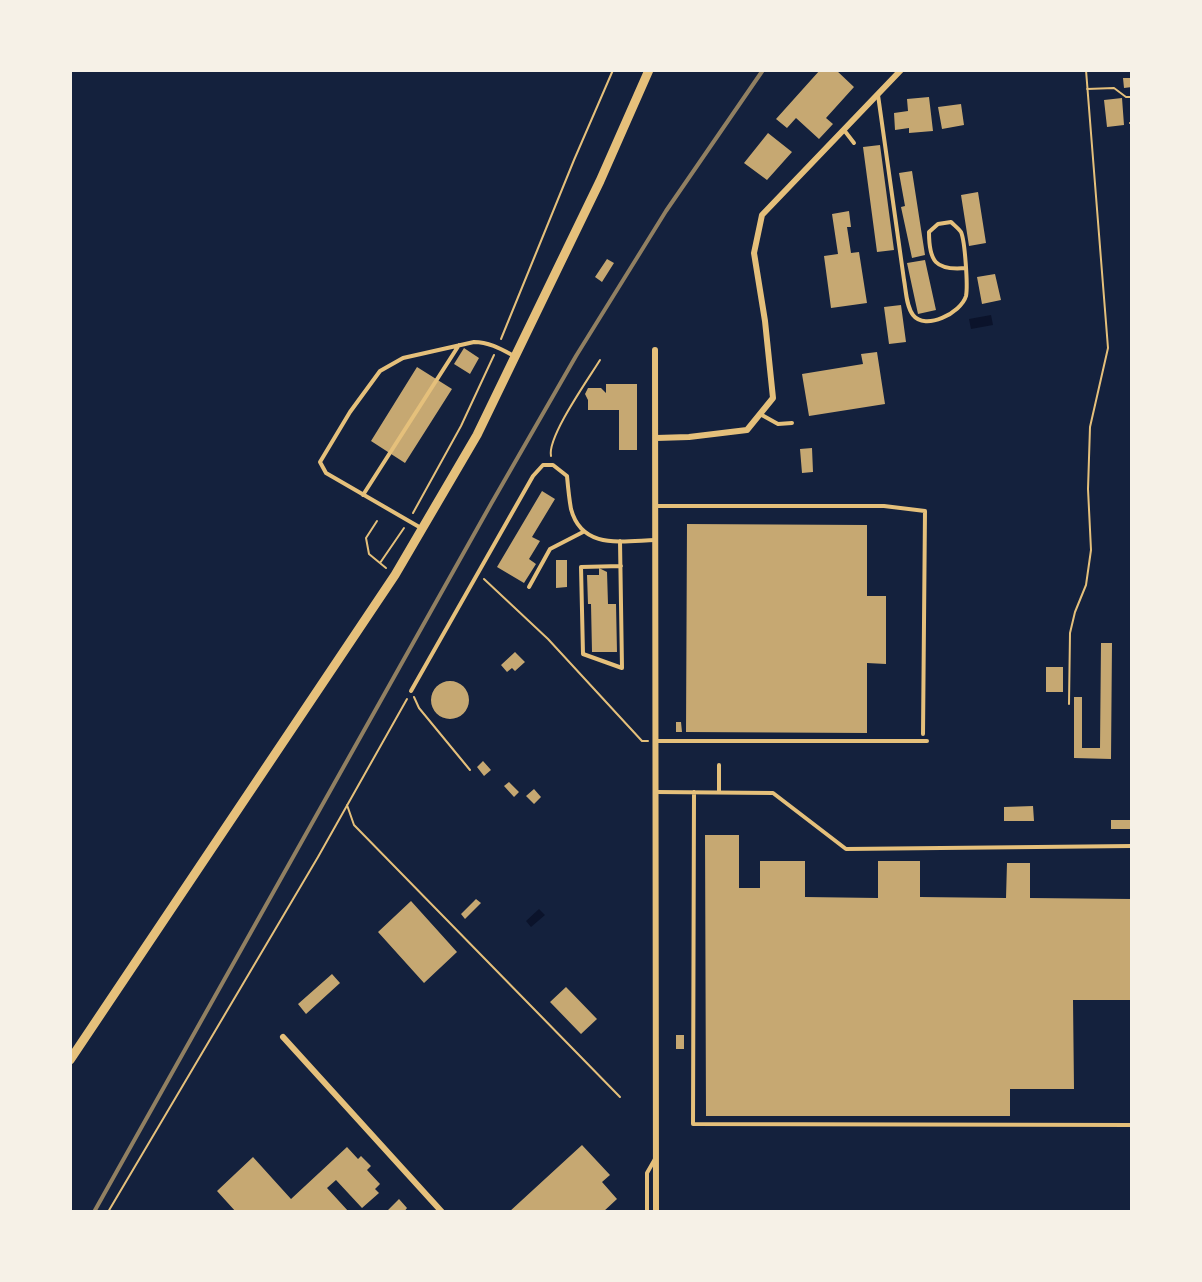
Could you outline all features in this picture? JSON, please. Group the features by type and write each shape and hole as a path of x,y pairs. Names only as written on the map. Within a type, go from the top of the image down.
{"street":[{"path":"70,1060 395,575 477,435 600,181 649,70"},
{"path":"656,438 689,437 747,430 772,398 765,321 754,253 762,214 901,70"},
{"path":"655,350 654,741 657,1212"},
{"path":"283,1037 442,1212"}],"lane":[{"path":"878,95 904,280 913,315 917,319 926,321 942,318 953,313 966,296 966,268 961,231 951,222 938,224 929,232 929,251 936,263 951,269 966,268"},
{"path":"844,130 854,143"},
{"path":"422,529 326,472 320,462 350,412 380,371 403,358 460,344 482,342 497,347 514,357"},
{"path":"363,495 460,344"},
{"path":"760,414 778,424 792,423"},
{"path":"411,691 533,476 543,465 553,465 567,476 572,510 583,532 595,538 620,541 655,540"},
{"path":"655,507 884,506 925,511 923,734"},
{"path":"529,587 550,549 583,532"},
{"path":"620,541 621,566 622,668 583,654 581,567 621,566"},
{"path":"654,741 927,741"},
{"path":"719,765 719,792"},
{"path":"655,792 773,793 846,849 1131,846"},
{"path":"694,792 693,1124 1131,1125"},
{"path":"647,1212 647,1173 656,1156"}],"path":[{"path":"380,563 408,522 461,426 518,301 574,160 613,70"},
{"path":"1069,704 1070,633 1075,612 1086,585 1091,550 1088,489 1090,427 1108,348 1086,70"},
{"path":"1087,89 1114,88 1126,97 1131,97"},
{"path":"553,465 550,451 559,428 600,360"},
{"path":"377,521 366,538 369,554 395,575"},
{"path":"478,573 548,639 642,741 654,741"},
{"path":"411,691 419,708 470,770"},
{"path":"108,1212 347,805 411,691"},
{"path":"347,805 354,825 620,1097"}],"water":[{"path":"991,315 993,325 971,329 969,319"},
{"path":"539,909 545,915 531,927 526,921"}],"building":[{"path":"820,70 836,70 854,87 826,118 833,124 819,139 796,118 787,128 776,119"},
{"path":"1123,78 1132,78 1132,87 1124,88"},
{"path":"929,97 933,131 909,133 909,128 895,130 894,113 908,111 907,99"},
{"path":"1122,98 1124,125 1107,127 1104,100"},
{"path":"961,104 964,125 942,129 938,107"},
{"path":"768,133 792,152 767,180 744,163"},
{"path":"880,145 894,250 877,252 863,147"},
{"path":"912,171 925,255 912,258 901,207 905,206 899,173"},
{"path":"978,192 986,243 969,246 961,195"},
{"path":"849,211 851,227 847,227 851,253 859,252 867,303 831,308 824,256 838,254 832,214"},
{"path":"607,259 614,263 602,282 595,277"},
{"path":"925,260 936,310 918,314 907,263"},
{"path":"995,274 1001,300 982,304 977,277"},
{"path":"901,305 906,342 889,344 884,307"},
{"path":"464,348 479,358 470,374 454,364"},
{"path":"877,352 885,404 809,416 802,374 863,364 861,354"},
{"path":"417,367 452,389 405,463 371,441"},
{"path":"606,384 637,384 637,450 619,450 619,410 588,410 588,400 585,394 588,388 601,388 606,393"},
{"path":"812,448 813,472 802,473 800,449"},
{"path":"542,491 555,499 532,537 540,541 529,559 536,564 524,583 497,567"},
{"path":"687,524 867,525 867,596 886,596 886,664 867,663 867,733 686,732"},
{"path":"556,560 567,560 567,587 556,588"},
{"path":"599,568 607,572 608,604 616,604 617,652 592,652 591,604 588,604 587,575 599,575"},
{"path":"1101,643 1112,643 1111,759 1074,758 1074,697 1082,697 1082,748 1100,748"},
{"path":"515,652 525,662 515,671 512,668 507,672 501,665"},
{"path":"1046,667 1063,667 1063,692 1046,692"},
{"path":"450,681 464,686 469,700 464,714 450,719 436,714 431,700 436,686"},
{"path":"676,722 681,722 682,732 676,732"},
{"path":"483,761 491,770 484,776 477,767"},
{"path":"509,782 519,792 514,797 504,786"},
{"path":"534,789 541,797 534,804 526,796"},
{"path":"1033,806 1034,821 1004,821 1004,807"},
{"path":"1111,820 1132,820 1132,829 1111,829"},
{"path":"705,835 739,835 739,888 760,888 760,861 805,861 805,897 878,898 878,861 920,861 920,897 1006,898 1007,863 1030,863 1030,898 1132,899 1132,1000 1073,1000 1074,1089 1010,1089 1010,1116 706,1116"},
{"path":"476,899 481,903 465,919 461,914"},
{"path":"411,901 457,952 424,983 378,932"},
{"path":"332,974 340,983 306,1014 298,1004"},
{"path":"566,987 597,1019 581,1034 550,1002"},
{"path":"676,1035 684,1035 684,1049 676,1049"},
{"path":"582,1145 610,1175 602,1182 617,1199 603,1212 509,1212"},
{"path":"347,1147 358,1159 361,1156 371,1166 367,1170 380,1184 375,1189 379,1193 362,1208 336,1180 327,1188 349,1212 236,1212 217,1191 253,1157 291,1199"},
{"path":"399,1199 407,1208 404,1212 386,1212"}],"railway":[{"path":"94,1212 576,356 666,211 763,70"}]}
